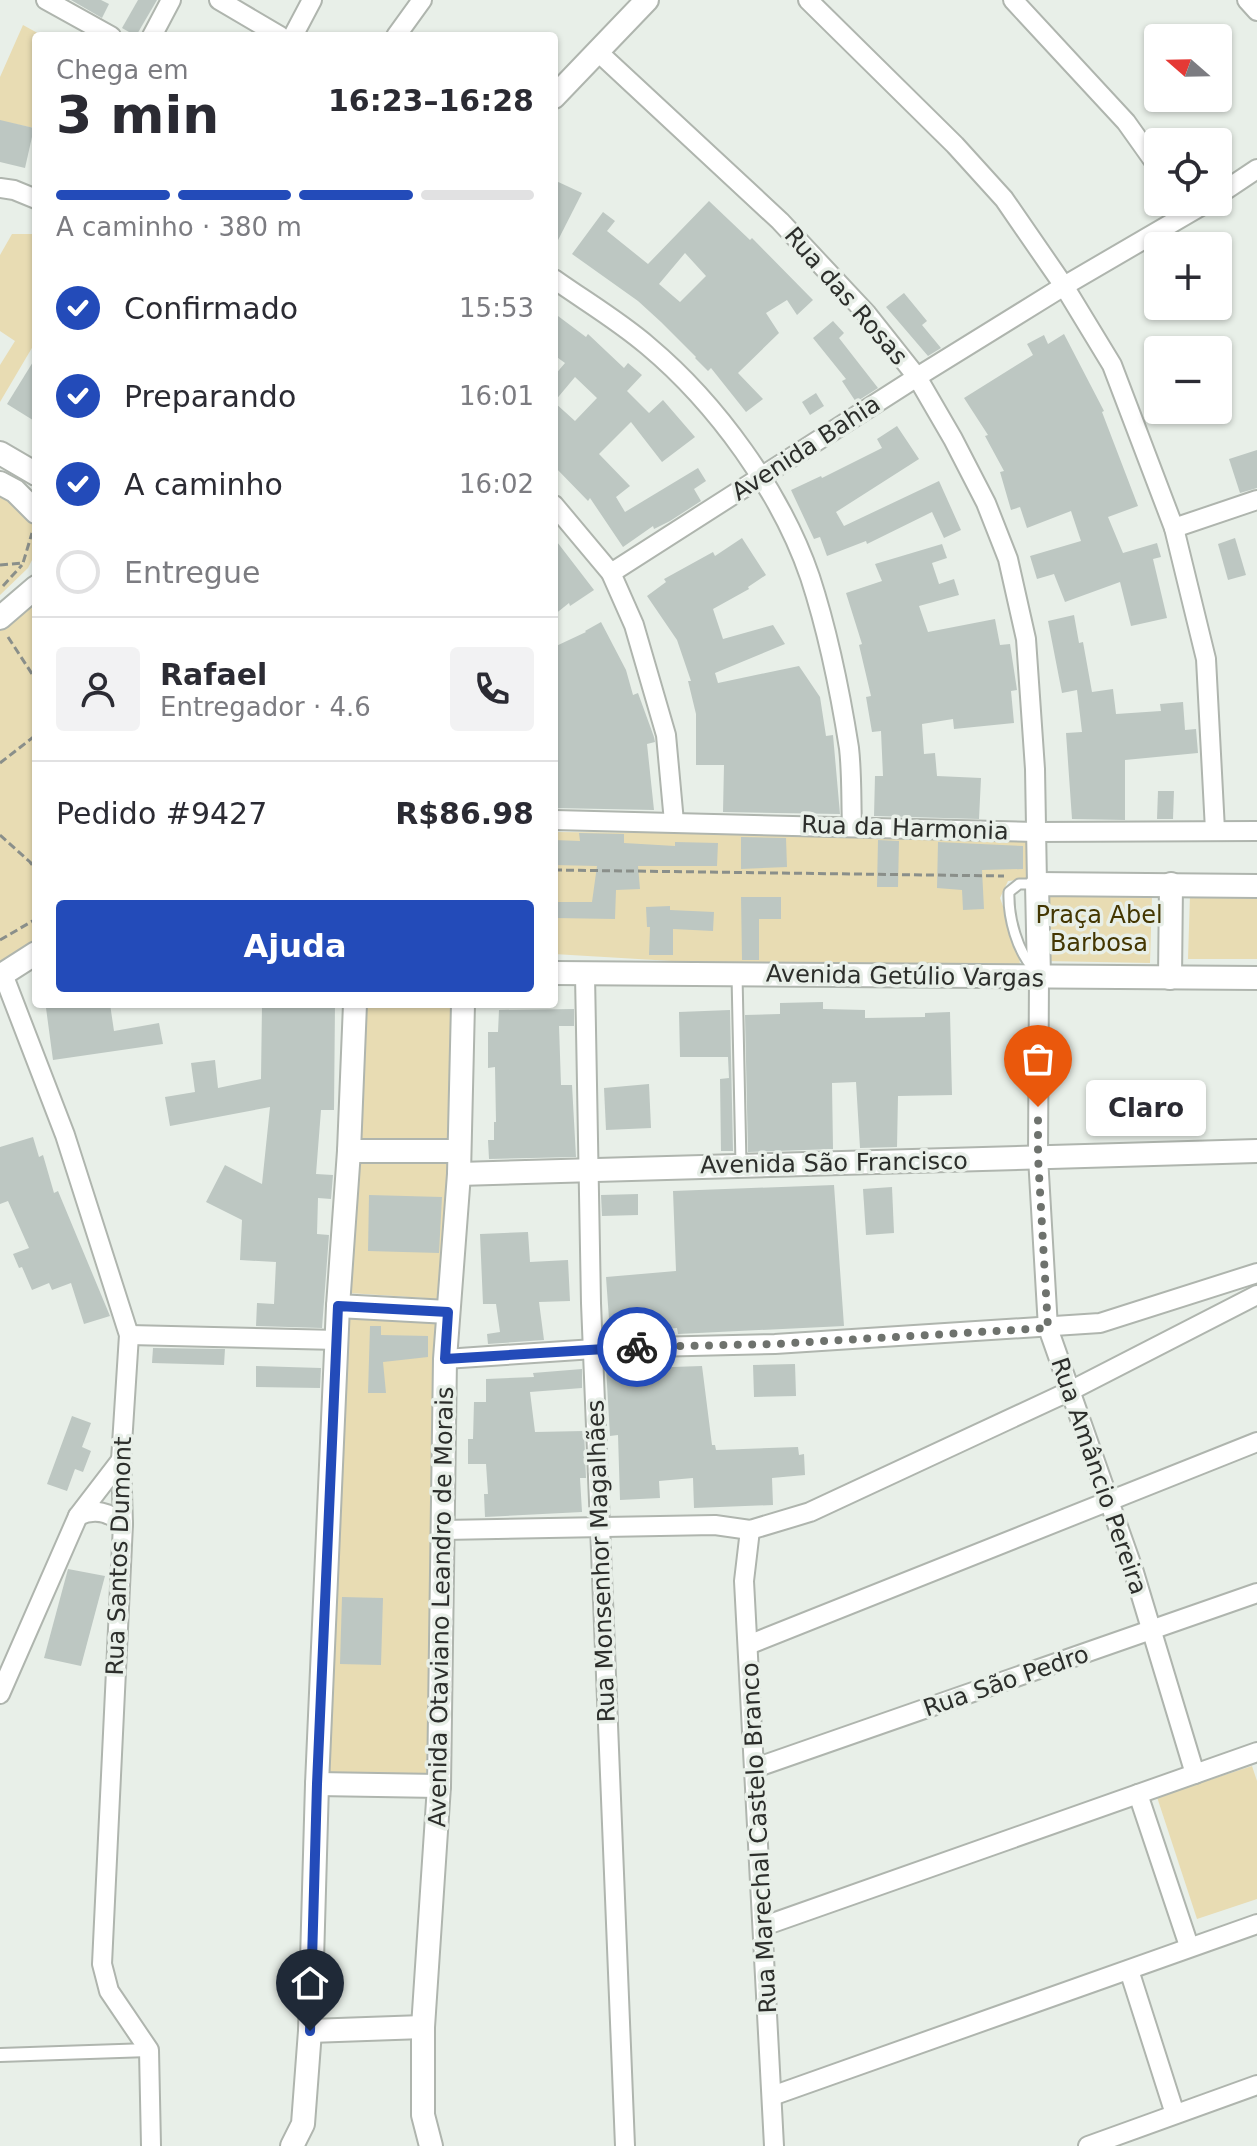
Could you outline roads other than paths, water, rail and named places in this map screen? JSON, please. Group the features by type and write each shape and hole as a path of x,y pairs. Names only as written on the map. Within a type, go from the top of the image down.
{"street":[{"path":"46,0 104,32"},
{"path":"154,32 171,0"},
{"path":"219,0 273,32"},
{"path":"295,32 312,0"},
{"path":"558,93 647,0"},
{"path":"808,0 975,166 1004,199 1064,286 1112,365 1174,528 1206,659 1215,830"},
{"path":"1013,0 1126,122 1144,147"},
{"path":"1247,0 1257,11"},
{"path":"398,32 412,3"},
{"name":"Rua das Rosas","path":"597,51 780,221 867,314 917,377 986,503 1008,559 1026,639 1035,769 1037,884"},
{"path":"1232,186 1257,169"},
{"path":"0,188 32,197"},
{"name":"Avenida Bahia","path":"611,573 1174,216"},
{"path":"558,282 647,346 709,406 786,521 826,630 849,750 852,827"},
{"path":"0,453 32,472"},
{"path":"0,483 15,491 32,519"},
{"path":"1174,528 1257,500"},
{"path":"558,510 611,573 634,625 666,735 674,822"},
{"path":"3,627 32,592"},
{"name":"Rua da Harmonia","path":"558,820 1036,832 1257,831"},
{"path":"1037,884 1257,886"},
{"name":"Rua Amâncio Pereira","path":"1037,884 1038,1157 1048,1328 1152,1630 1195,1774"},
{"path":"1170,978 1171,884"},
{"path":"2,975 32,956"},
{"name":"Avenida Getúlio Vargas","path":"558,973 1257,978"},
{"name":"Rua Santos Dumont","path":"2,975 65,1135 129,1335 121,1460 123,1524 102,1964 109,1991 149,2050"},
{"name":"Rua Monsenhor Magalhães","path":"585,975 599,1527 625,2146"},
{"path":"292,2146 303,2124 310,2031 317,1784 355,1008"},
{"name":"Avenida Otaviano Leandro de Morais","path":"431,2146 423,2115 423,2027 439,1786 445,1359 459,1162 463,1008"},
{"name":"Avenida São Francisco","path":"349,1151 459,1162 589,1169 1257,1151"},
{"path":"445,1359 775,1344 1100,1323 1257,1273"},
{"path":"444,1530 715,1525 750,1530 810,1512 1070,1391 1257,1295"},
{"path":"338,1306 448,1312"},
{"path":"129,1335 338,1340"},
{"path":"748,1645 1257,1442"},
{"path":"0,1694 78,1516 121,1460"},
{"path":"78,1516 88,1511 112,1514 123,1524"},
{"name":"Rua Marechal Castelo Branco","path":"750,1530 744,1581 774,2146"},
{"name":"Rua São Pedro","path":"755,1768 1257,1593"},
{"path":"764,1926 1257,1752"},
{"path":"317,1784 439,1786"},
{"path":"1138,1794 1189,1946"},
{"path":"772,2096 1257,1924"},
{"path":"1129,1970 1175,2114"},
{"path":"310,2031 423,2027"},
{"path":"0,2055 149,2050 151,2146"},
{"path":"1088,2146 1257,2085"},
{"name":"Avenida Otaviano Leandro de Morais","path":"416,2146 416,2134 423,2115"},
{"path":"303,2124 312,2146"}],"lane":[{"path":"737,974 741,1164"}],"place":[{"name":"Claro","path":"1038,1107"}],"park label":[{"name":"Praça Abel Barbosa","path":"1099,929"}]}
